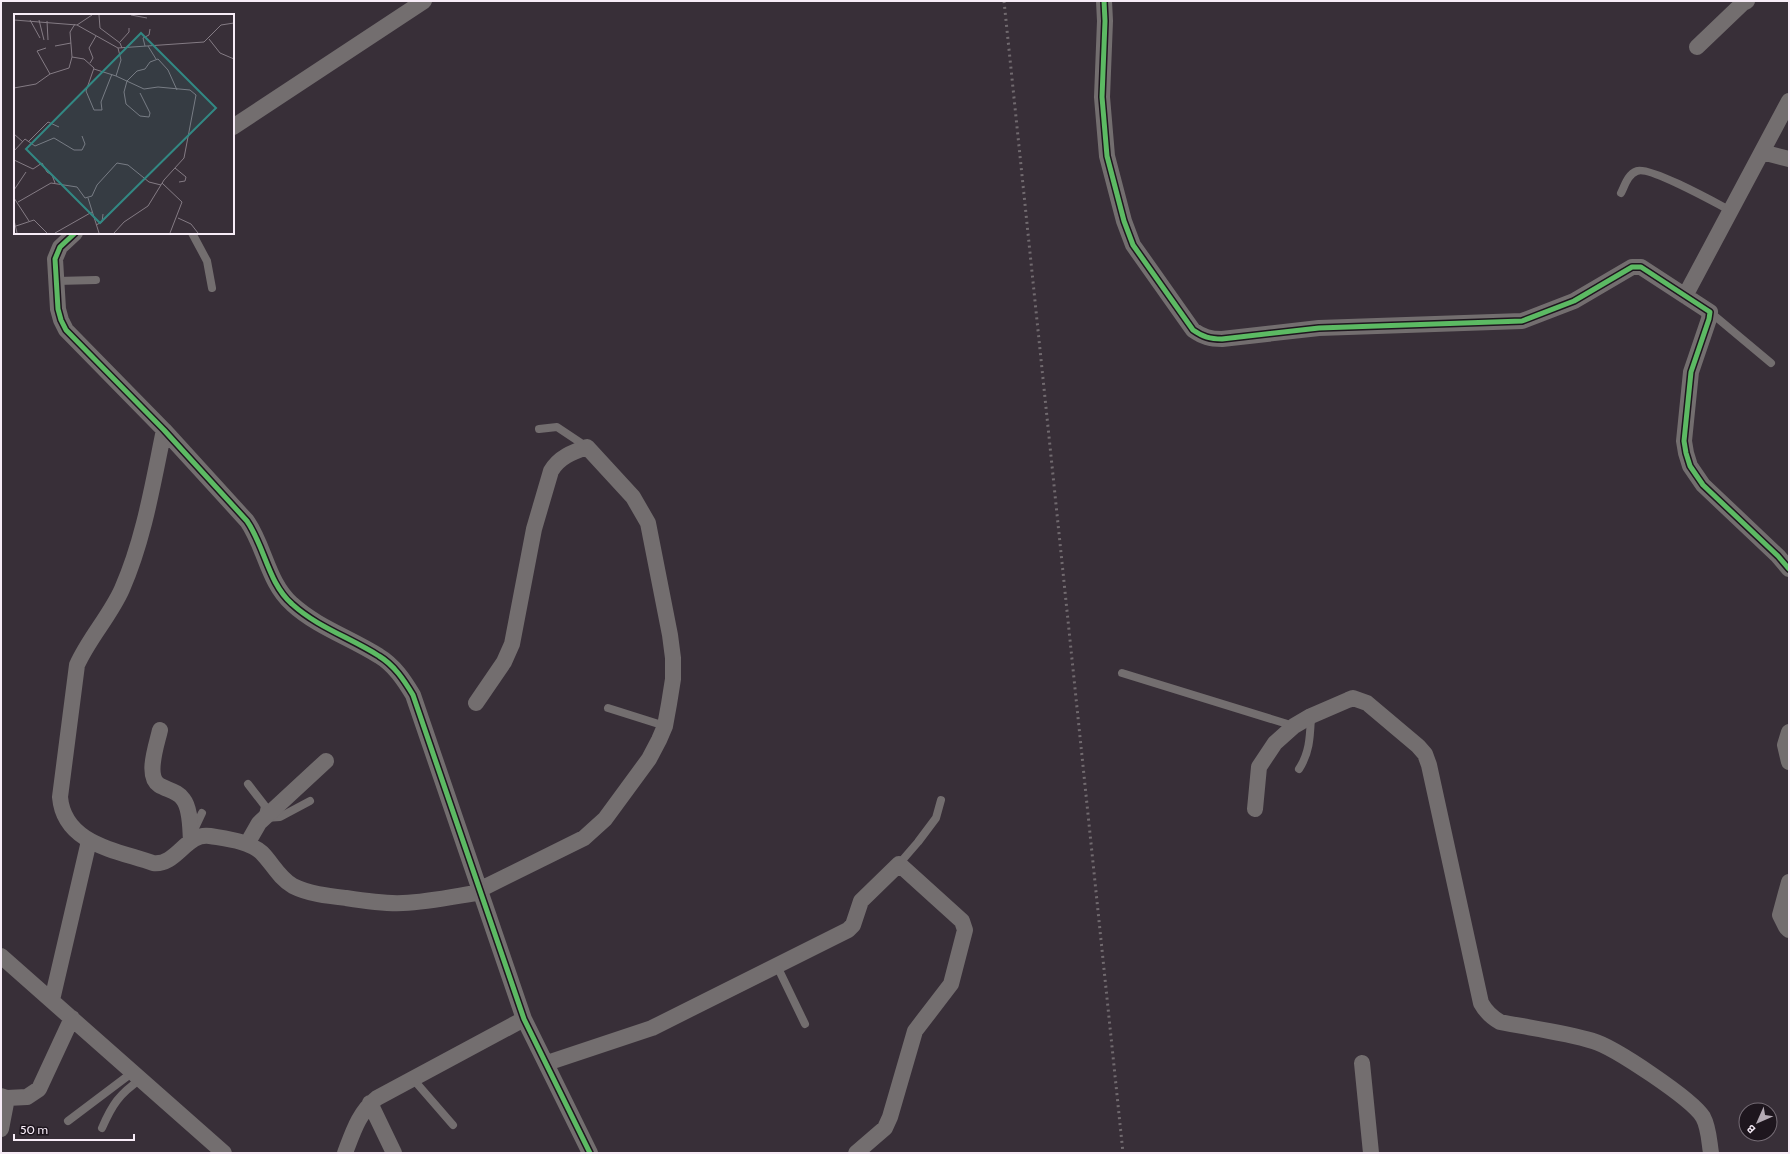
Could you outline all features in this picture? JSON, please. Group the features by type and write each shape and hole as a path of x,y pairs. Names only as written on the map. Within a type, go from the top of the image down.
{"street":[{"path":"234,126 424,1"},
{"path":"1104,1 1106,21 1101,89 1102,104 1107,156 1124,221 1133,245 1188,323 1201,335 1210,338 1222,339 1319,328 1522,321 1574,301 1632,266 1641,267 1697,304 1709,319 1691,372 1684,442 1686,454 1693,471 1703,485 1778,556 1789,569"},
{"path":"1698,48 1743,3 1747,1"},
{"path":"1697,304 1731,211 1789,101"},
{"path":"1762,152 1789,159"},
{"path":"74,234 65,242 57,253 56,259 58,309 66,330 164,430 247,521 253,529 274,581 281,593 291,604 306,615 379,656 395,669 413,695 524,1019 590,1153"},
{"path":"164,430 141,536 125,580 117,601 83,652 77,665 60,797 61,806 68,823 75,831 89,841 153,863 160,864 173,858 191,839 203,836 247,844 262,853 282,877 291,885 322,895 385,903 403,903 481,891 584,838 596,829 605,819 649,758 665,726 673,679 673,658 670,635 648,523 633,497 587,447 568,454 556,463 551,471 535,523 512,644 504,662 476,703"},
{"path":"1254,809 1259,767 1276,743 1294,726 1311,716 1353,698 1367,703 1418,746 1425,754 1429,765 1482,1003 1491,1018 1500,1022 1593,1041 1615,1051 1696,1108 1703,1118 1707,1129 1711,1153"},
{"path":"160,730 151,769 153,780 159,785 175,792 183,798 187,806 191,839"},
{"path":"1789,732 1785,745 1789,762"},
{"path":"247,844 262,821 326,761"},
{"path":"52,1000 89,841"},
{"path":"547,1063 652,1028 848,930 853,925 861,901 899,864 962,921 964,930 951,984 915,1030 890,1117 885,1128 856,1153"},
{"path":"1789,882 1780,914 1786,928 1789,930"},
{"path":"1,956 224,1153"},
{"path":"1,1129 4,1097 28,1097 38,1089 72,1018"},
{"path":"344,1153 359,1118 370,1103 413,1078 524,1019"},
{"path":"1362,1064 1372,1153"},
{"path":"370,1103 394,1153"}],"lane":[{"path":"1620,193 1630,175 1638,170 1647,171 1664,177 1731,211"},
{"path":"193,234 207,261 212,288"},
{"path":"57,281 96,280"},
{"path":"1697,304 1771,363"},
{"path":"539,429 557,427 587,447"},
{"path":"1122,673 1294,726"},
{"path":"608,708 665,726"},
{"path":"1299,769 1307,756 1311,716"},
{"path":"248,784 265,806 262,821 280,817 310,801"},
{"path":"899,864 936,818 941,800"},
{"path":"191,839 202,813"},
{"path":"777,966 805,1024"},
{"path":"68,1121 137,1076"},
{"path":"102,1128 116,1100 137,1076"},
{"path":"413,1078 453,1125"}],"railway":[{"path":"1004,1 1123,1153"}],"cycle path":[{"path":"1104,1 1105,21 1102,97 1107,156 1124,221 1133,245 1193,330 1207,337 1222,339 1319,328 1522,321 1574,301 1632,267 1641,267 1710,312 1691,372 1684,441 1690,466 1703,485 1778,556 1789,569"},
{"path":"74,234 60,247 55,259 58,309 66,330 164,430 247,521 253,531 277,586 292,604 323,626 384,660 398,673 413,695 524,1019 590,1153"}]}
